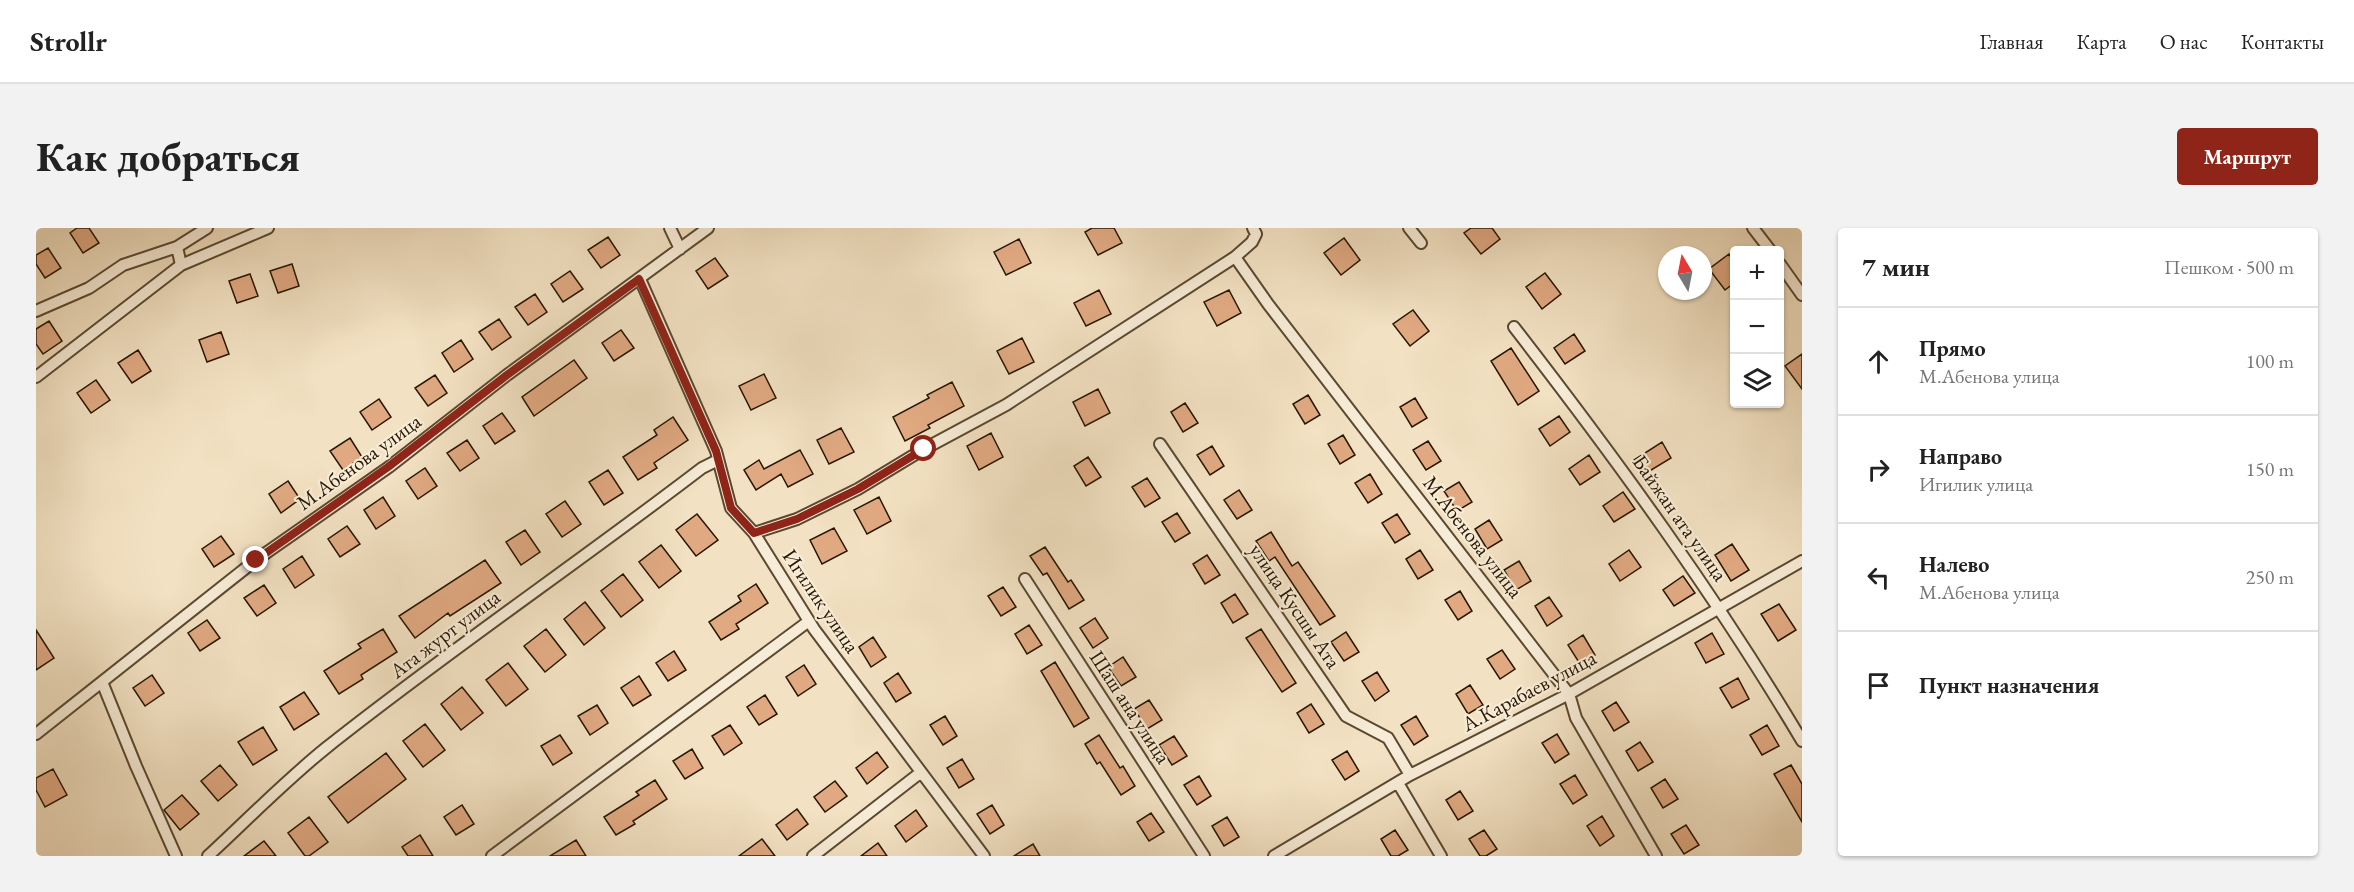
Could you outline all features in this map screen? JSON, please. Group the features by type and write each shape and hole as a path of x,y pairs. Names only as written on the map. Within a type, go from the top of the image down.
{"street":[{"path":"36,311 88,288 123,265 177,247 207,228"},
{"path":"36,377 181,265 268,228"},
{"path":"670,228 680,249"},
{"name":"М.Абенова улица","path":"36,734 256,560 388,467 507,375 708,228"},
{"path":"754,533 797,519 858,489 924,449 1006,405 1235,257 1252,242 1256,234 1253,228"},
{"path":"1409,228 1421,243"},
{"path":"1753,228 1767,246"},
{"path":"177,247 181,265"},
{"name":"М.Абенова улица","path":"1235,257 1275,313 1569,694 1576,718 1656,856"},
{"path":"1784,271 1802,295"},
{"name":"Игилик улица","path":"639,279 718,460 731,508 754,533 809,621 984,856"},
{"name":"Байжан ата улица","path":"1514,327 1624,472 1719,607 1802,741"},
{"name":"улица Кусшы Ата","path":"1160,444 1346,716 1388,738 1410,775"},
{"name":"Ата журт улица","path":"208,856 324,750 702,468 718,460"},
{"name":"А.Карабаев улица","path":"1274,856 1410,775 1569,694 1802,561"},
{"name":"Шаш ана улица","path":"1025,579 1204,856"},
{"path":"492,856 809,621"},
{"path":"102,682 176,856"},
{"path":"813,856 921,773"},
{"path":"1398,783 1442,856"}],"building":[{"path":"77,228 89,228 99,243 83,253 70,233"},
{"path":"1092,228 1114,228 1122,243 1098,255 1085,232"},
{"path":"1471,228 1492,228 1500,239 1481,254 1464,233"},
{"path":"608,237 620,255 601,268 588,250"},
{"path":"1344,238 1360,260 1341,275 1324,253"},
{"path":"1019,239 1031,263 1006,275 994,252"},
{"path":"48,248 61,268 45,278 36,264 36,255"},
{"path":"1729,254 1730,286 1725,290 1712,273 1712,267"},
{"path":"715,258 728,276 708,289 696,271"},
{"path":"292,264 299,286 278,293 270,271"},
{"path":"570,271 583,289 563,302 551,284"},
{"path":"1545,273 1561,294 1542,309 1526,287"},
{"path":"250,274 258,296 237,303 229,281"},
{"path":"1099,290 1111,314 1086,326 1074,303"},
{"path":"1229,290 1241,313 1217,326 1204,302"},
{"path":"535,294 547,312 528,325 515,307"},
{"path":"1413,310 1429,331 1410,346 1393,324"},
{"path":"499,319 511,337 492,350 479,332"},
{"path":"49,321 62,341 43,354 36,344 36,329"},
{"path":"621,330 634,348 614,361 602,343"},
{"path":"221,332 229,354 207,362 199,340"},
{"path":"1574,334 1585,351 1565,364 1554,348"},
{"path":"1022,338 1034,362 1009,374 997,351"},
{"path":"461,340 473,359 454,372 442,353"},
{"path":"1511,348 1539,391 1518,405 1491,361"},
{"path":"138,350 151,371 132,383 118,363"},
{"path":"1802,354 1802,389 1785,366"},
{"path":"574,360 587,378 534,416 522,397"},
{"path":"764,374 776,398 751,410 739,386"},
{"path":"435,375 447,393 428,406 415,388"},
{"path":"96,380 110,400 91,413 77,393"},
{"path":"952,382 964,406 928,425 930,428 905,441 893,417 929,398 927,395"},
{"path":"1098,389 1110,413 1085,426 1073,402"},
{"path":"1308,395 1320,415 1305,424 1293,404"},
{"path":"1415,398 1427,418 1412,427 1400,407"},
{"path":"379,399 391,417 372,430 360,412"},
{"path":"1185,403 1198,423 1183,432 1171,412"},
{"path":"502,413 515,431 495,444 483,426"},
{"path":"1559,416 1570,432 1550,446 1539,429"},
{"path":"673,417 688,440 654,463 657,468 638,480 623,457 657,435 654,430"},
{"path":"841,428 854,452 829,464 817,440"},
{"path":"991,433 1003,457 979,470 967,446"},
{"path":"1343,435 1355,455 1340,464 1328,444"},
{"path":"350,438 362,457 343,470 330,451"},
{"path":"467,440 479,458 460,471 447,453"},
{"path":"1428,441 1441,461 1426,470 1413,450"},
{"path":"1662,442 1671,458 1643,475 1634,460"},
{"path":"1212,446 1224,466 1210,475 1197,455"},
{"path":"800,450 813,474 788,487 781,474 756,490 744,470 759,460 764,469"},
{"path":"1589,455 1600,472 1580,485 1569,469"},
{"path":"1088,457 1101,477 1086,486 1074,466"},
{"path":"425,468 437,486 418,499 406,481"},
{"path":"608,470 623,493 604,505 589,482"},
{"path":"1370,474 1382,494 1368,503 1355,483"},
{"path":"1147,478 1160,498 1145,507 1132,487"},
{"path":"288,481 300,499 281,513 269,494"},
{"path":"1459,482 1472,502 1457,511 1444,491"},
{"path":"1239,490 1252,510 1237,519 1224,500"},
{"path":"1623,492 1635,509 1614,522 1603,506"},
{"path":"383,497 395,516 376,529 364,510"},
{"path":"879,497 891,521 867,534 854,510"},
{"path":"565,501 581,524 562,537 546,514"},
{"path":"1177,513 1190,533 1175,542 1162,522"},
{"path":"697,514 718,540 696,556 676,530"},
{"path":"1397,514 1410,534 1395,543 1382,523"},
{"path":"1489,520 1502,540 1487,549 1475,529"},
{"path":"347,526 360,544 340,557 328,539"},
{"path":"834,528 847,551 822,564 810,540"},
{"path":"525,530 540,552 521,565 506,542"},
{"path":"1271,532 1292,566 1298,562 1335,616 1320,625 1275,557 1269,561 1256,541"},
{"path":"221,536 234,554 214,567 202,549"},
{"path":"1732,544 1749,570 1731,581 1715,555"},
{"path":"661,545 681,571 659,588 639,562"},
{"path":"1045,547 1068,582 1071,580 1084,600 1069,609 1047,573 1043,575 1030,556"},
{"path":"1420,550 1433,570 1418,579 1406,559"},
{"path":"1629,550 1641,567 1620,581 1609,564"},
{"path":"1207,555 1220,575 1205,584 1193,564"},
{"path":"302,556 314,575 295,588 283,569"},
{"path":"485,560 501,583 450,616 448,613 415,638 399,616"},
{"path":"1519,561 1531,581 1516,590 1504,570"},
{"path":"623,574 643,600 621,617 601,591"},
{"path":"1683,576 1695,593 1674,606 1663,590"},
{"path":"756,584 768,603 736,624 739,629 721,640 709,622 741,601 738,596"},
{"path":"264,585 276,603 257,616 244,598"},
{"path":"1003,587 1016,607 1001,616 988,596"},
{"path":"1460,591 1472,611 1458,620 1445,600"},
{"path":"1235,594 1248,614 1233,623 1221,603"},
{"path":"1549,597 1562,616 1547,626 1535,606"},
{"path":"585,602 605,628 584,645 564,619"},
{"path":"1779,604 1796,630 1778,641 1761,614"},
{"path":"1095,618 1108,638 1093,648 1080,628"},
{"path":"207,620 220,638 200,651 188,633"},
{"path":"1029,625 1042,645 1027,654 1015,634"},
{"path":"383,629 397,652 361,675 363,679 339,694 324,671 361,648 358,644"},
{"path":"546,629 566,655 545,672 524,646"},
{"path":"1261,629 1296,683 1282,692 1246,638"},
{"path":"36,630 54,658 36,670"},
{"path":"1346,632 1359,652 1344,661 1331,642"},
{"path":"1712,633 1724,654 1706,663 1695,643"},
{"path":"1583,635 1595,655 1580,664 1568,645"},
{"path":"873,637 886,657 871,667 859,647"},
{"path":"1502,650 1515,669 1500,679 1487,659"},
{"path":"674,651 686,670 668,681 656,663"},
{"path":"1123,657 1136,677 1121,686 1108,667"},
{"path":"1055,662 1089,718 1074,727 1041,671"},
{"path":"508,663 528,689 506,706 486,680"},
{"path":"804,665 816,684 798,696 786,677"},
{"path":"1377,672 1389,691 1375,701 1362,681"},
{"path":"898,673 911,693 896,702 884,683"},
{"path":"152,675 164,693 145,706 133,688"},
{"path":"639,676 651,695 633,706 621,688"},
{"path":"1738,678 1749,699 1732,708 1720,688"},
{"path":"1470,685 1483,705 1468,714 1456,694"},
{"path":"462,687 483,713 461,730 441,704"},
{"path":"304,692 319,714 294,730 280,707"},
{"path":"765,695 777,714 759,725 747,707"},
{"path":"1149,700 1162,720 1147,729 1134,709"},
{"path":"1616,702 1629,722 1614,731 1602,711"},
{"path":"1311,704 1324,724 1309,733 1297,713"},
{"path":"597,705 608,723 590,735 578,716"},
{"path":"945,716 957,736 943,745 930,725"},
{"path":"1416,716 1428,736 1414,745 1401,725"},
{"path":"425,724 445,750 423,767 403,741"},
{"path":"730,725 742,743 724,755 712,736"},
{"path":"1767,725 1779,746 1762,755 1750,735"},
{"path":"263,727 277,750 253,765 238,742"},
{"path":"1557,734 1569,754 1555,763 1542,743"},
{"path":"560,735 572,753 553,765 541,746"},
{"path":"1099,735 1120,768 1123,766 1135,786 1121,795 1100,762 1097,764 1085,744"},
{"path":"1174,736 1187,756 1172,765 1159,745"},
{"path":"1640,742 1653,762 1638,771 1626,751"},
{"path":"692,749 703,768 685,779 673,761"},
{"path":"1347,751 1359,771 1345,780 1332,760"},
{"path":"877,752 888,767 867,784 856,768"},
{"path":"386,753 406,779 348,823 328,797"},
{"path":"962,759 974,779 959,788 947,768"},
{"path":"220,765 237,785 218,801 201,781"},
{"path":"1791,765 1802,784 1802,822 1774,774"},
{"path":"53,769 67,795 45,807 36,790 36,778"},
{"path":"1575,775 1587,795 1573,804 1560,784"},
{"path":"1199,776 1211,796 1197,805 1184,785"},
{"path":"1665,779 1678,799 1663,808 1651,788"},
{"path":"655,780 667,799 633,821 635,824 616,835 604,817 639,795 636,792"},
{"path":"835,781 847,796 825,812 814,797"},
{"path":"1460,791 1473,811 1458,820 1446,800"},
{"path":"182,795 199,814 180,830 164,810"},
{"path":"462,805 474,824 456,835 444,817"},
{"path":"992,805 1004,825 990,834 977,814"},
{"path":"797,809 808,824 787,840 776,825"},
{"path":"916,810 927,826 906,842 895,826"},
{"path":"1151,813 1164,832 1149,841 1137,822"},
{"path":"1602,816 1614,836 1600,846 1587,826"},
{"path":"309,817 328,842 309,856 305,856 288,833"},
{"path":"1227,817 1239,837 1224,846 1212,826"},
{"path":"1686,825 1699,845 1684,854 1671,834"},
{"path":"1395,830 1408,850 1398,856 1391,856 1381,839"},
{"path":"1484,830 1497,849 1486,856 1480,856 1469,839"},
{"path":"420,835 433,856 408,856 402,847"},
{"path":"762,839 775,856 739,856"},
{"path":"576,840 586,856 550,856"},
{"path":"264,841 276,856 244,856"},
{"path":"878,843 887,856 861,856"},
{"path":"1033,844 1040,856 1014,856"}],"route":[{"path":"256,560 388,467 507,375 639,279 716,451 731,508 754,533 797,519 858,489 924,449"}]}
